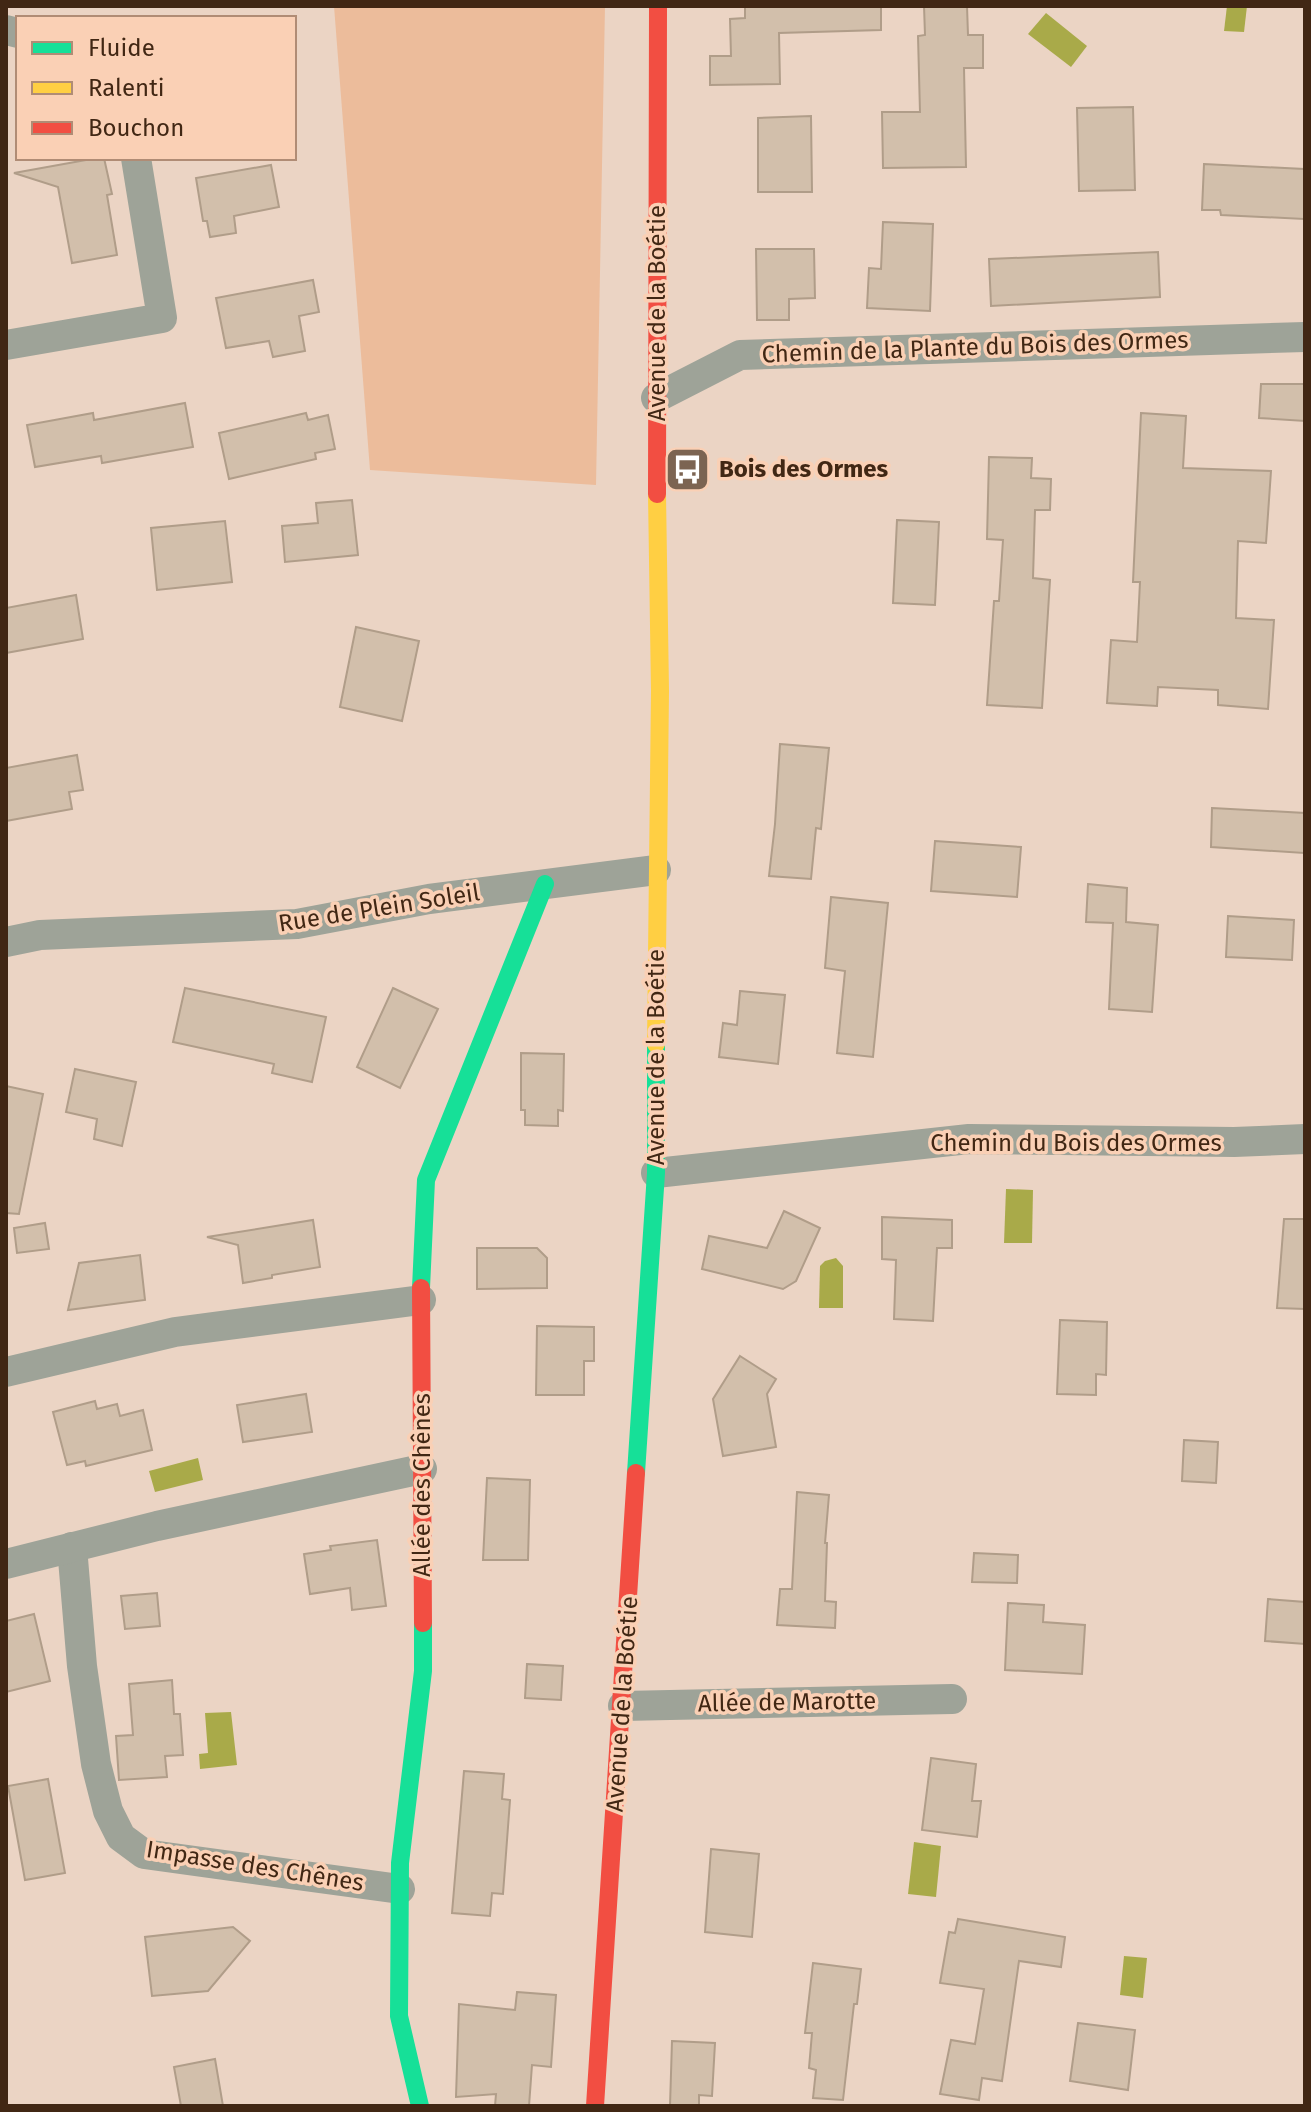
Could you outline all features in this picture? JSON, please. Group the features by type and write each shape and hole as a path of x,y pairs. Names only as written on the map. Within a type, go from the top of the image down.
{"main road":[{"name":"Avenue de la Boétie","path":"595,2106 656,1173 656,870 660,691 656,398 658,6"},
{"name":"Allée des Chênes","path":"420,2106 399,2016 400,1863 423,1671 421,1300 426,1180 545,884"}],"street":[{"path":"6,345 162,318 136,160"},
{"name":"Chemin de la Plante du Bois des Ormes","path":"656,398 740,355 1305,337"},
{"name":"Rue de Plein Soleil","path":"6,942 40,935 297,924 429,899 656,870"},
{"name":"Chemin du Bois des Ormes","path":"656,1173 969,1139 1234,1142 1305,1139"},
{"path":"6,1372 175,1332 421,1300"},
{"path":"6,1564 157,1526 422,1469"},
{"name":"Impasse des Chênes","path":"72,1547 82,1666 96,1764 108,1811 121,1837 144,1854 400,1889"},
{"name":"Allée de Marotte","path":"623,1706 952,1699"}],"shaded area":[{"path":"334,6 605,6 596,485 370,470"},
{"path":"1227,6 1247,6 1244,32 1224,31"},
{"path":"1046,13 1087,46 1071,67 1028,34"},
{"path":"1006,1189 1033,1190 1032,1243 1004,1243"},
{"path":"836,1258 843,1266 843,1308 819,1308 820,1266"},
{"path":"198,1458 203,1480 155,1492 149,1471"},
{"path":"231,1712 237,1765 200,1769 199,1754 208,1753 205,1713"},
{"path":"914,1842 941,1846 936,1897 908,1894"},
{"path":"1124,1956 1147,1958 1143,1998 1120,1995"}],"building":[{"path":"745,6 881,6 881,30 779,33 780,84 710,85 710,56 731,56 730,19 745,18"},
{"path":"924,6 967,6 968,35 983,35 983,68 964,68 966,167 883,168 882,112 920,112 918,36 925,35"},
{"path":"1133,107 1135,190 1079,191 1077,108"},
{"path":"811,116 812,192 758,192 758,118"},
{"path":"86,160 104,160 112,194 107,195 117,255 72,263 58,187 14,173"},
{"path":"1204,164 1304,169 1304,219 1221,215 1220,210 1202,210"},
{"path":"271,165 279,207 234,216 236,233 210,237 207,221 203,221 196,178"},
{"path":"883,222 933,224 930,311 867,308 869,268 881,269"},
{"path":"756,249 814,249 815,298 789,299 789,320 757,320"},
{"path":"1158,252 1160,297 991,306 989,259"},
{"path":"313,280 319,312 299,316 305,351 273,357 269,341 226,348 216,298"},
{"path":"1261,384 1305,384 1305,421 1259,418"},
{"path":"185,403 193,447 102,463 101,456 35,467 27,425 93,413 94,420"},
{"path":"306,413 308,420 328,415 335,449 315,453 316,459 229,479 219,433"},
{"path":"1141,413 1186,416 1183,468 1271,471 1266,543 1238,541 1236,618 1274,620 1268,709 1218,705 1218,690 1158,687 1157,706 1107,703 1111,640 1137,642 1140,582 1133,582"},
{"path":"989,457 1032,458 1031,478 1051,479 1050,510 1035,510 1033,578 1050,580 1042,708 987,705 994,601 999,601 1003,540 987,539"},
{"path":"352,500 358,555 285,562 282,526 318,523 316,503"},
{"path":"897,520 939,522 935,605 893,603"},
{"path":"225,521 232,582 157,590 151,528"},
{"path":"76,595 83,639 6,653 6,608"},
{"path":"356,627 419,641 402,721 340,707"},
{"path":"780,744 829,748 821,829 816,828 811,879 769,876"},
{"path":"77,755 83,790 69,792 72,809 6,821 6,768"},
{"path":"1212,808 1305,813 1304,853 1211,847"},
{"path":"935,841 1021,847 1017,897 931,891"},
{"path":"1088,884 1127,888 1126,922 1158,925 1152,1012 1109,1009 1113,923 1086,922"},
{"path":"831,897 888,903 873,1057 837,1053 845,971 825,968"},
{"path":"1228,916 1294,920 1292,960 1226,957"},
{"path":"185,988 326,1017 312,1082 272,1073 274,1064 173,1042"},
{"path":"393,988 438,1009 400,1088 357,1067"},
{"path":"740,991 785,995 778,1064 719,1057 723,1023 737,1025"},
{"path":"521,1053 564,1054 563,1111 558,1110 558,1126 525,1125 525,1110 521,1110"},
{"path":"75,1069 136,1082 122,1146 94,1139 97,1119 66,1112"},
{"path":"6,1086 43,1094 19,1214 6,1213"},
{"path":"784,1211 820,1228 796,1281 783,1289 702,1269 709,1236 767,1248"},
{"path":"882,1217 952,1220 952,1248 937,1248 933,1321 894,1319 896,1260 882,1259"},
{"path":"1284,1219 1305,1219 1305,1309 1277,1308"},
{"path":"313,1220 320,1267 243,1283 238,1245 207,1237"},
{"path":"45,1223 49,1249 17,1253 14,1228"},
{"path":"477,1248 537,1248 547,1258 547,1288 477,1289"},
{"path":"140,1255 145,1300 68,1310 79,1263"},
{"path":"1060,1320 1107,1322 1106,1375 1096,1374 1096,1395 1057,1394"},
{"path":"537,1326 594,1327 594,1361 584,1361 584,1395 536,1395"},
{"path":"740,1356 776,1379 767,1394 776,1447 723,1456 713,1399"},
{"path":"306,1394 312,1432 243,1442 237,1405"},
{"path":"95,1401 97,1409 117,1404 120,1416 143,1410 152,1450 86,1466 85,1461 67,1465 53,1412"},
{"path":"1184,1440 1218,1442 1216,1483 1182,1481"},
{"path":"487,1478 530,1480 528,1560 483,1560"},
{"path":"797,1492 829,1495 825,1601 836,1602 835,1628 777,1625 780,1589 792,1589"},
{"path":"377,1540 386,1606 352,1610 350,1588 310,1594 304,1554 331,1550 330,1546"},
{"path":"974,1553 1018,1555 1017,1583 972,1582"},
{"path":"157,1593 160,1626 125,1629 121,1596"},
{"path":"1268,1599 1305,1602 1305,1644 1265,1641"},
{"path":"1008,1603 1044,1605 1043,1622 1085,1625 1082,1674 1005,1670"},
{"path":"34,1614 50,1681 6,1692 6,1621"},
{"path":"527,1664 563,1666 561,1700 525,1698"},
{"path":"172,1680 174,1714 180,1714 183,1755 165,1756 167,1777 119,1780 116,1736 133,1735 129,1684"},
{"path":"931,1758 976,1764 972,1801 981,1801 977,1837 922,1830"},
{"path":"464,1771 504,1774 502,1799 510,1800 503,1894 492,1893 490,1916 452,1913"},
{"path":"48,1779 65,1873 25,1880 8,1786"},
{"path":"711,1849 759,1854 752,1937 705,1932"},
{"path":"958,1919 1065,1937 1061,1967 1019,1961 1002,2081 982,2078 979,2100 940,2094 951,2040 975,2044 984,1989 940,1983 949,1932 955,1933"},
{"path":"233,1927 250,1941 208,1991 152,1996 145,1937"},
{"path":"813,1963 861,1969 843,2100 813,2098 816,2070 809,2068 812,2033 805,2033"},
{"path":"517,1992 556,1995 551,2067 532,2065 529,2106 495,2106 496,2094 456,2097 459,2004 515,2010"},
{"path":"1078,2023 1135,2030 1128,2090 1070,2081"},
{"path":"672,2041 715,2043 712,2096 699,2095 699,2106 670,2106"},
{"path":"215,2059 223,2106 181,2106 174,2067"}],"traffic: fast":[{"path":"421,1288 426,1180 545,884"},
{"path":"636,1473 656,1173 656,1044"},
{"path":"420,2106 399,2016 400,1863 423,1671 423,1623"}],"traffic: slow":[{"path":"656,1044 660,691 657,494"}],"traffic: jam":[{"path":"657,494 658,6"},
{"path":"421,1288 423,1623"},
{"path":"595,2106 636,1473"}],"place":[{"name":"Bois des Ormes","path":"688,469"}]}
